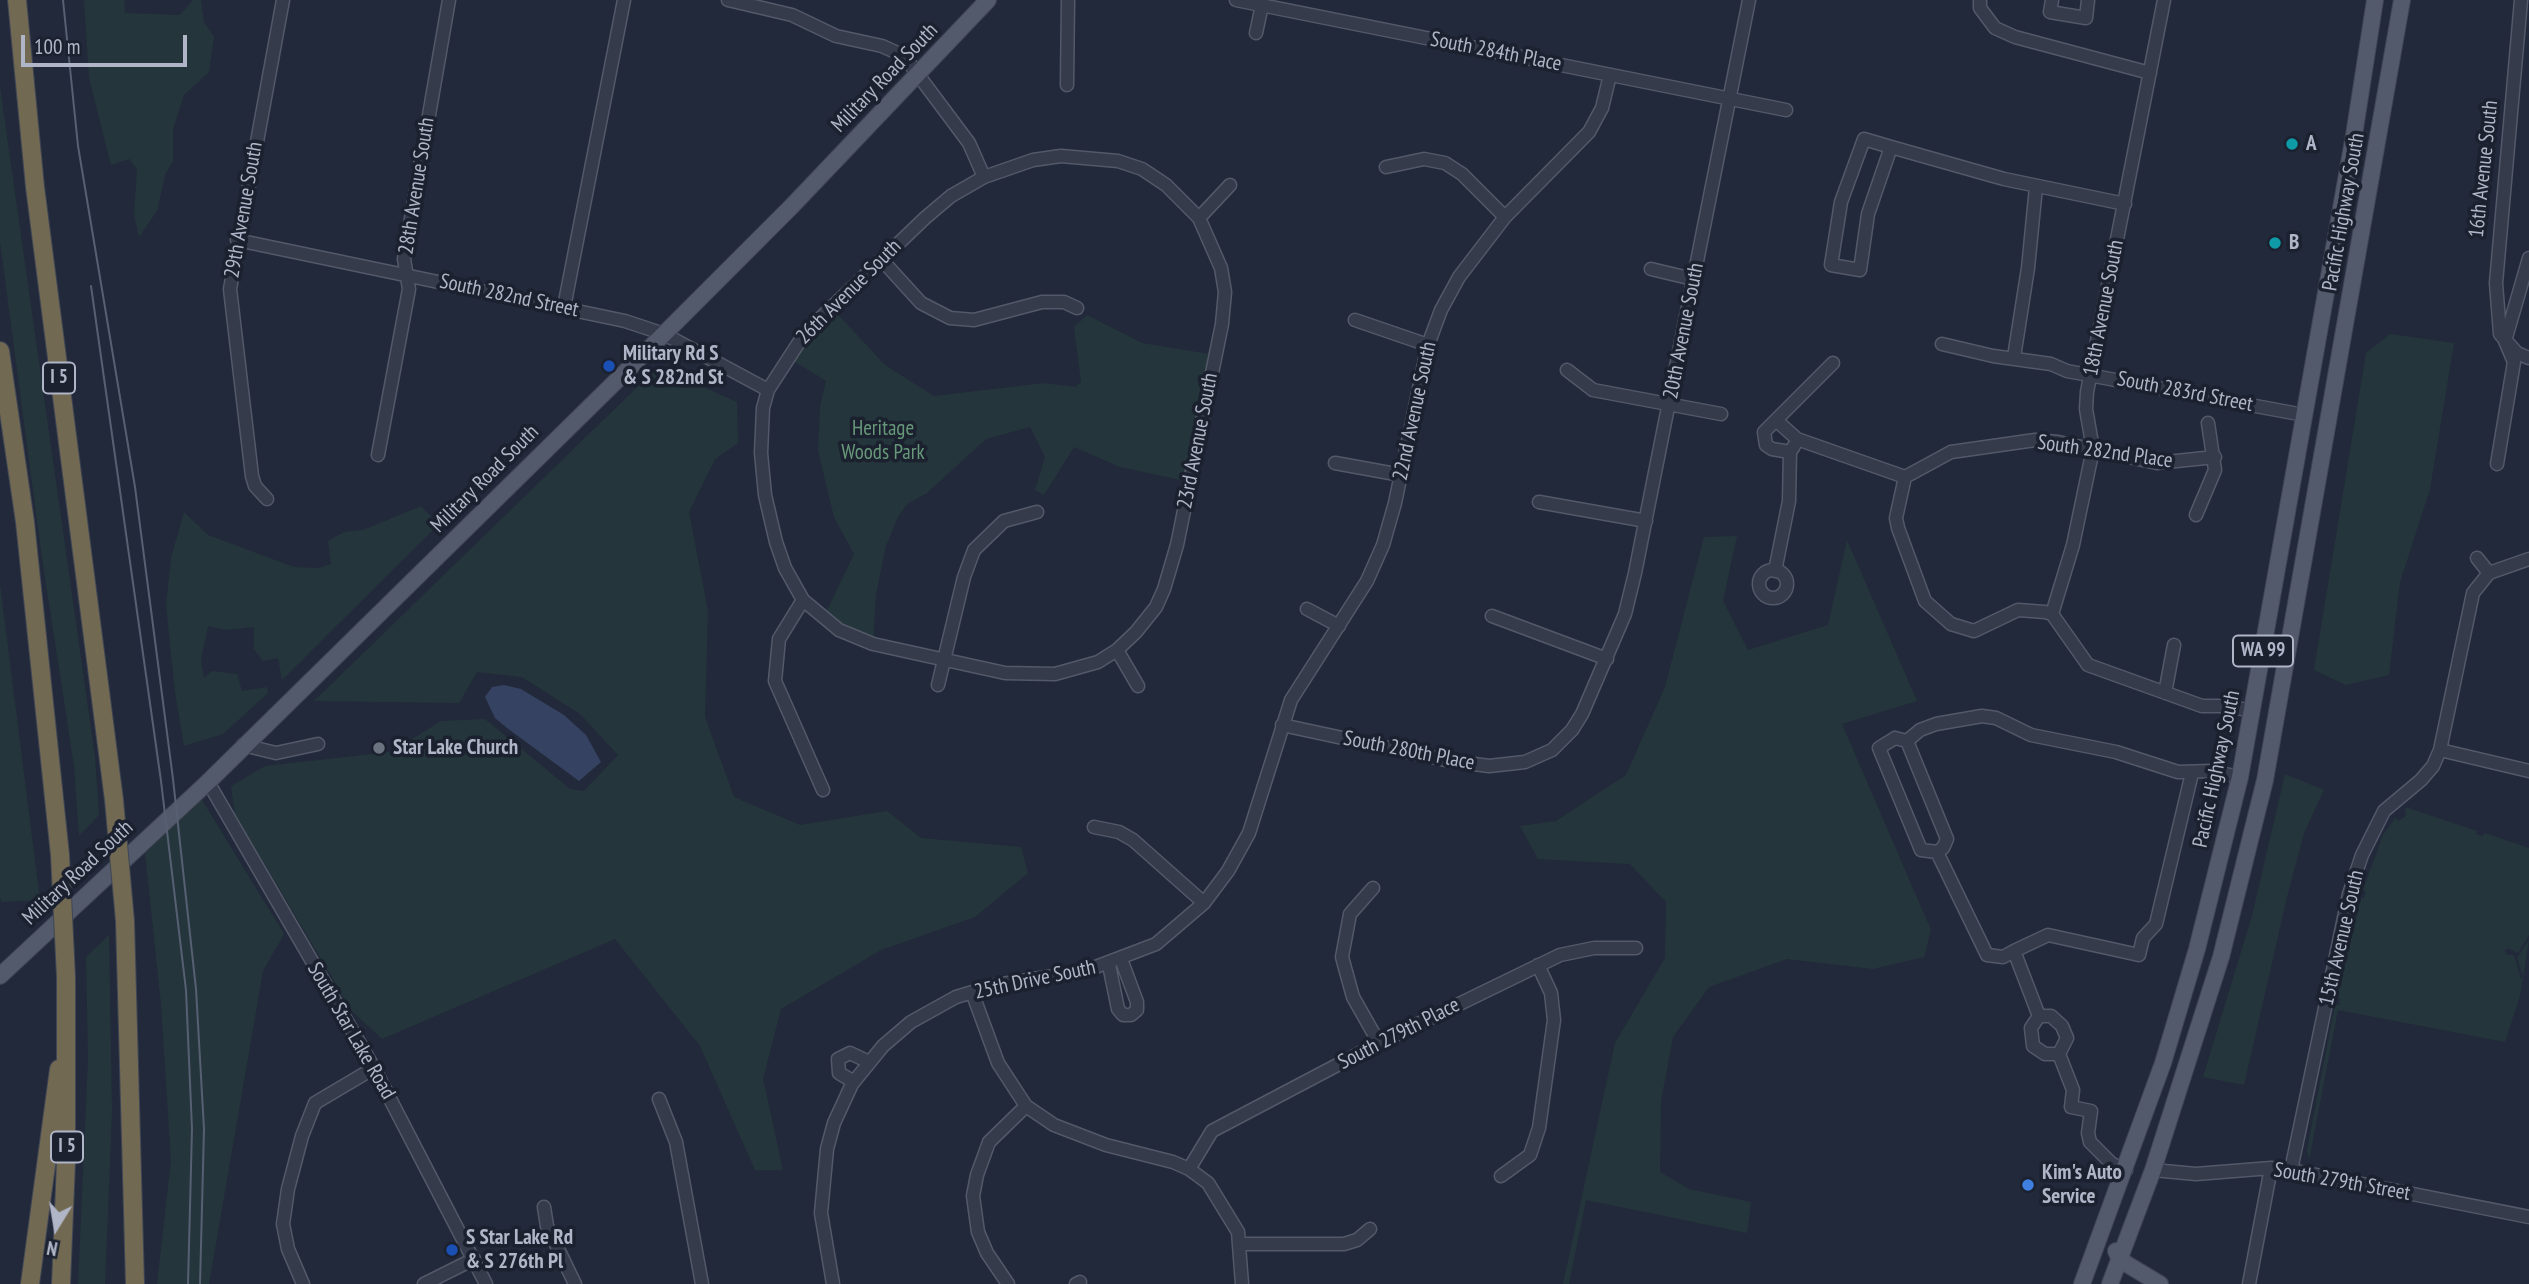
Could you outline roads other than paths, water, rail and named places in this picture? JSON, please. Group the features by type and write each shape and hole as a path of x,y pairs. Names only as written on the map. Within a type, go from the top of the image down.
{"highway":[{"name":"I 5","path":"17,0 35,187 114,800 125,921 132,1172 124,1284"},
{"name":"I 5","path":"0,351 25,522 60,855 68,1010 61,1284"},
{"path":"30,1284 46,1152 68,1010"},
{"path":"132,1172 135,1284"}],"main road":[{"name":"Military Road South","path":"0,976 208,782 664,334 988,0"},
{"name":"Pacific Highway South","path":"2082,1284 2126,1170 2180,1007 2240,777 2375,0"},
{"name":"Pacific Highway South","path":"2110,1284 2153,1170 2231,919 2265,780 2402,0"},
{"path":"2304,415 2316,422 2314,504"},
{"path":"2231,919 2252,796 2251,788 2240,777"},
{"path":"2160,1284 2120,1260 2115,1242 2178,1060 2180,1007"}],"street":[{"name":"29th Avenue South","path":"267,499 256,486 252,476 232,320 230,279 283,0"},
{"name":"28th Avenue South","path":"378,455 409,289 404,259 449,0"},
{"path":"564,307 624,0"},
{"path":"728,0 746,2 792,15 848,40 904,56 969,143 984,177 1033,160 1060,156 1118,161 1142,169 1166,185 1199,218 1230,186"},
{"path":"1067,85 1068,0"},
{"name":"South 284th Place","path":"1236,0 1786,110"},
{"name":"20th Avenue South","path":"1607,659 1625,614 1646,522 1749,0"},
{"path":"1980,0 1980,8 1995,28 2015,37 2150,74"},
{"path":"2052,0 2050,12 2086,18 2088,0"},
{"name":"18th Avenue South","path":"2052,614 2073,545 2093,449 2086,409 2090,374 2164,0"},
{"name":"16th Avenue South","path":"2497,464 2514,362 2497,321 2497,241 2521,0"},
{"path":"1256,33 1262,5"},
{"name":"22nd Avenue South","path":"1204,903 1228,871 1249,833 1291,700 1367,581 1383,545 1401,475 1427,345 1458,277 1505,217 1590,132 1602,108 1610,75"},
{"path":"1891,147 1868,214 1860,270 1831,265 1841,201 1864,139 2036,187 2125,204"},
{"path":"1386,167 1424,159 1445,163 1462,174 1505,217"},
{"name":"26th Avenue South","path":"803,600 785,568 765,495 761,440 768,390 805,333 925,218 984,177"},
{"path":"2014,357 2028,268 2036,187"},
{"name":"23rd Avenue South","path":"1117,650 1156,607 1170,573 1220,334 1225,292 1221,268 1199,218"},
{"name":"South 282nd Street","path":"237,240 625,321 664,334 768,390"},
{"path":"2529,258 2505,341 2517,353 2529,358"},
{"path":"881,259 921,303 950,318 974,320 1042,302 1064,302 1077,308"},
{"path":"1651,269 1693,279"},
{"path":"1355,320 1427,345"},
{"name":"South 283rd Street","path":"1942,344 2304,415"},
{"path":"1790,452 1777,452 1766,445 1764,432 1833,363"},
{"path":"1567,370 1593,390 1721,414"},
{"path":"1777,421 1797,439 1905,477 1896,518 1920,590 1941,617 1960,629 1974,631 2018,610 2038,610 2052,614 2088,665 2202,706 2227,706 2252,711"},
{"path":"2196,515 2215,470 2208,423"},
{"path":"1775,571 1791,492 1790,452 1797,439"},
{"name":"South 282nd Place","path":"1905,477 1939,457 1958,451 2035,440 2157,463 2215,457"},
{"path":"1335,463 1401,475"},
{"path":"1539,502 1646,522"},
{"path":"937,685 974,550 1004,521 1037,512"},
{"path":"2477,558 2490,573 2529,559"},
{"name":"15th Avenue South","path":"2291,1170 2349,894 2361,855 2384,811 2421,780 2433,766 2440,750 2468,607 2480,582 2490,573"},
{"path":"823,790 775,681 779,639 803,600 823,619 873,644 1005,673 1055,674 1098,662 1117,650 1138,686"},
{"path":"1307,609 1339,626"},
{"path":"1492,617 1607,659"},
{"path":"2165,693 2175,645"},
{"name":"South 280th Place","path":"1282,725 1445,760 1489,766 1514,765 1538,758 1562,741 1582,714 1607,659"},
{"path":"1907,741 1920,730 1936,724 1982,716 1996,718 2031,735 2116,752 2178,772 2210,771 2240,777"},
{"path":"1895,738 1907,741 1947,839 1943,848 1937,852 1922,850 1879,748 1895,738"},
{"path":"243,745 276,754 318,744"},
{"path":"2440,750 2529,771"},
{"path":"1937,852 1987,955 2003,957 2048,935 2139,955 2143,938 2156,924 2192,773"},
{"name":"South Star Lake Road","path":"208,782 374,1068 486,1284"},
{"path":"1094,827 1119,832 1133,840 1204,903"},
{"path":"1373,888 1350,914 1342,957 1353,997 1379,1043"},
{"name":"25th Drive South","path":"833,1284 821,1213 822,1174 834,1123 854,1082 869,1062 911,1022 972,992 1115,962 1156,944 1204,903"},
{"name":"South 279th Place","path":"1189,1168 1212,1131 1379,1043 1560,955 1594,948 1636,948"},
{"path":"2014,951 2039,1016"},
{"path":"1501,1176 1530,1155 1539,1128 1554,1020 1551,993 1538,965"},
{"path":"972,992 998,1063 1026,1106 1054,1125 1078,1135 1189,1168 1208,1183 1233,1220 1241,1244 1242,1284"},
{"path":"2039,1016 2031,1028 2033,1046 2045,1055 2059,1054"},
{"path":"2039,1016 2050,1016 2062,1026 2067,1038 2059,1054 2073,1090 2071,1107 2091,1111 2088,1133 2090,1142 2112,1164 2126,1170"},
{"path":"854,1082 839,1073 838,1059 850,1053 869,1062"},
{"path":"303,1284 288,1249 284,1224 288,1189 302,1136 315,1103 374,1068"},
{"path":"659,1099 676,1142 702,1284"},
{"path":"1008,1284 987,1252 978,1232 973,1196 977,1175 989,1142 1026,1106"},
{"path":"2249,1284 2271,1168"},
{"name":"South 279th Street","path":"2153,1170 2196,1174 2271,1168 2291,1170 2529,1217"},
{"path":"544,1208 547,1226 575,1284"},
{"path":"1241,1244 1343,1244 1357,1240 1370,1229"},
{"path":"424,1284 474,1259"}],"water":[{"path":"504,685 521,689 564,715 586,735 601,762 579,781 507,728 495,718 485,697 492,687"}],"tram line":[{"path":"63,0 78,146 135,487 173,779 196,989 204,1129 200,1284"},
{"path":"91,286 161,781 186,990 192,1129 188,1284"}],"place":[{"name":"A","path":"2292,144"},
{"name":"B","path":"2275,243"},
{"name":"Military Rd S & S 282nd St","path":"609,366"},
{"name":"Star Lake Church","path":"379,748"},
{"name":"Kim's Auto Service","path":"2028,1185"},
{"name":"S Star Lake Rd & S 276th Pl","path":"452,1250"}],"park label":[{"name":"Heritage Woods Park","path":"883,441"}]}
